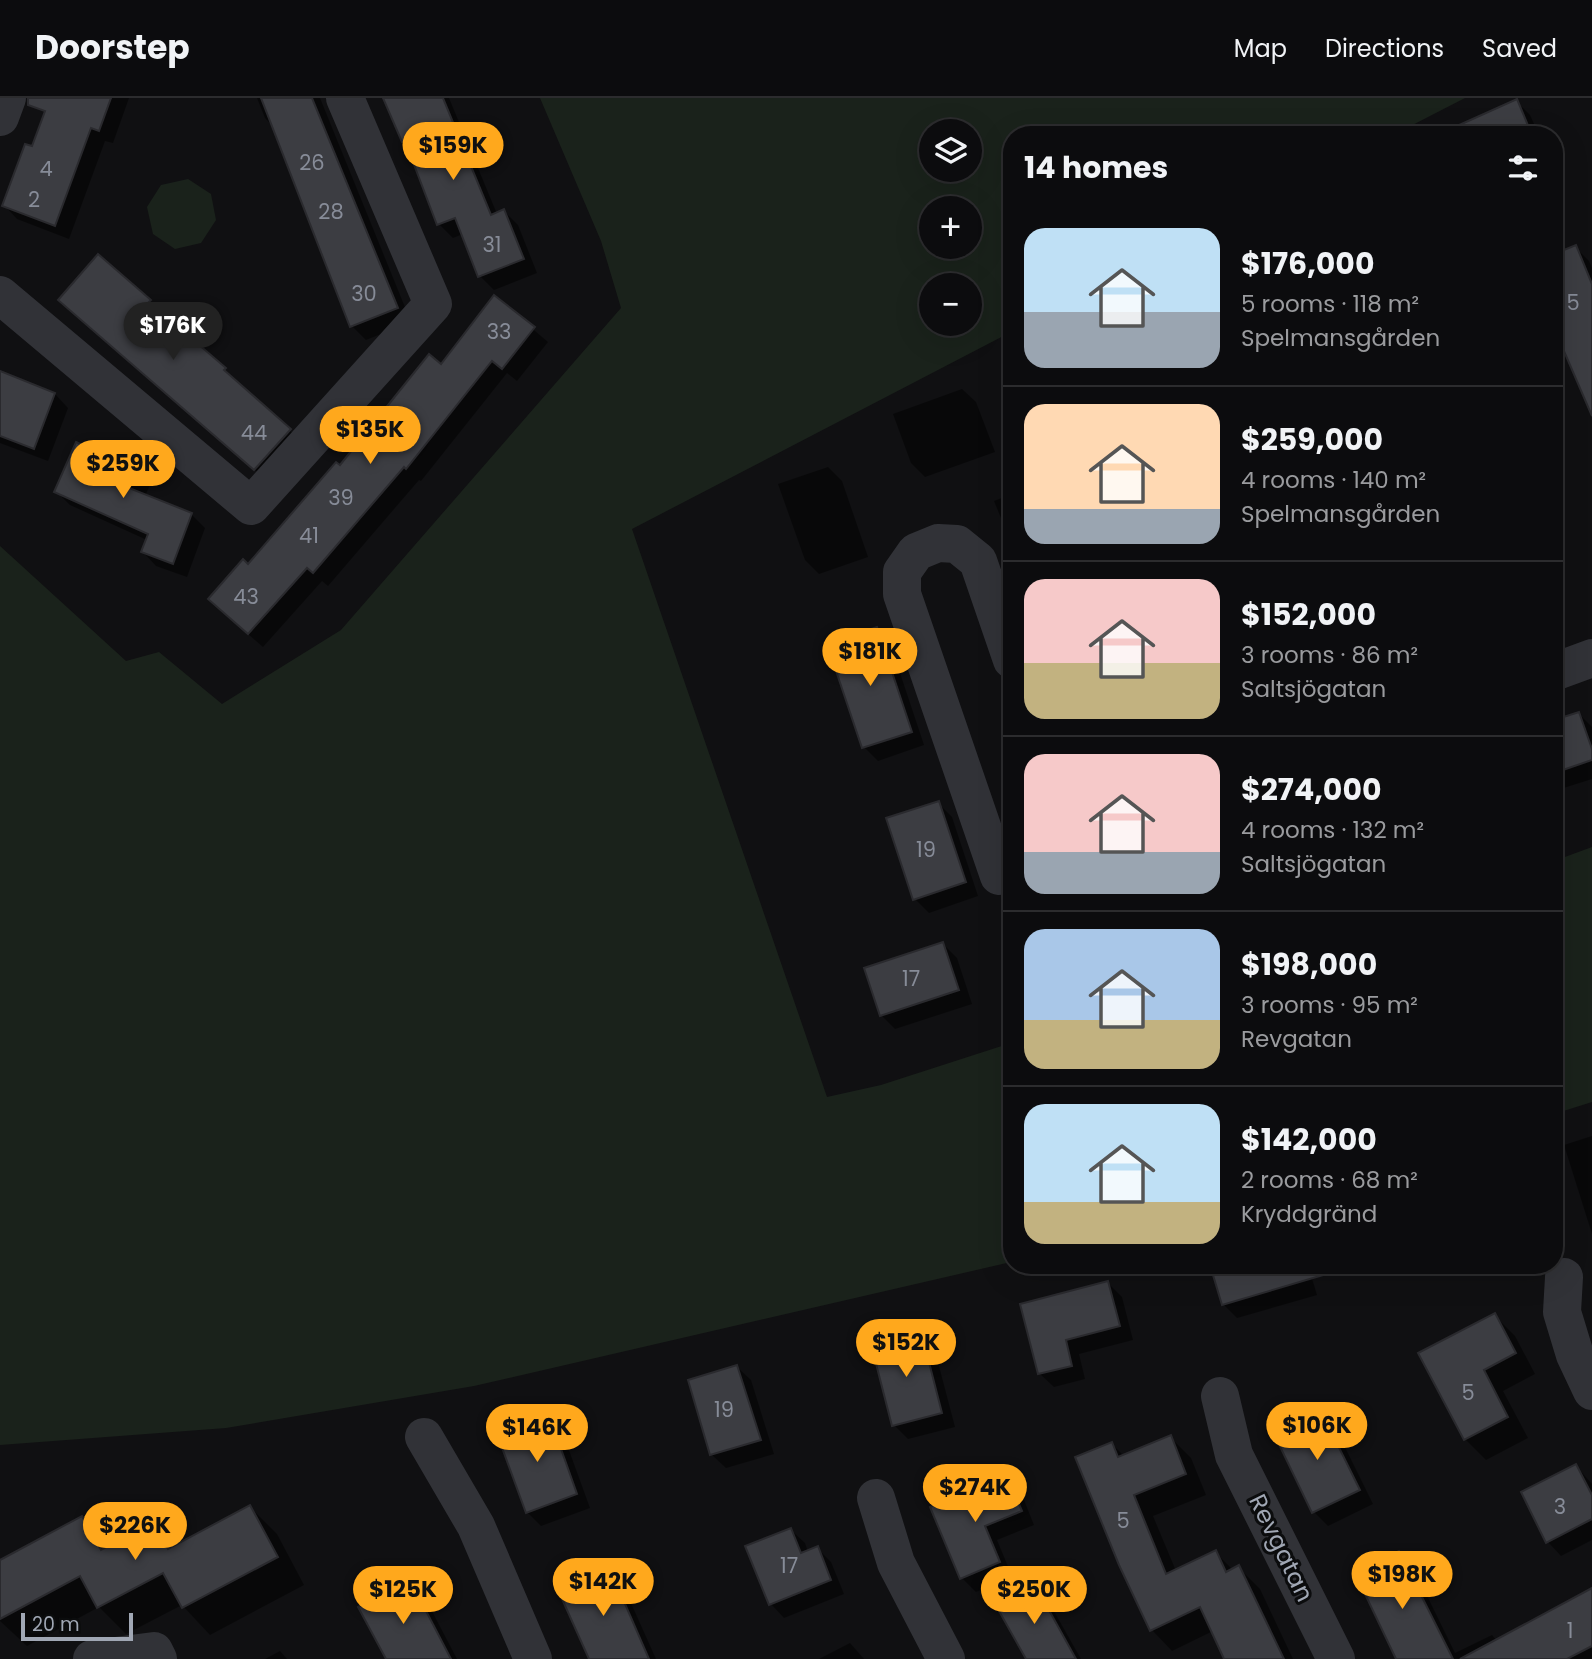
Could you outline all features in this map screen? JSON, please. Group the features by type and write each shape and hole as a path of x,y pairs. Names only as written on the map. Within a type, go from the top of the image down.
{"street":[{"path":"0,117 7,98"},
{"path":"0,295 251,506 433,304 345,98"},
{"path":"1003,634 978,561 957,544 937,543 916,552 902,572 902,594 999,876 1003,874"},
{"path":"1563,669 1592,658"},
{"path":"1563,1277 1562,1312 1575,1355 1592,1391"},
{"name":"Revgatan","path":"1220,1396 1234,1455 1336,1659"},
{"path":"424,1437 476,1526 533,1659"},
{"path":"876,1498 896,1563 946,1659"},
{"path":"92,1659 154,1651 158,1659"}],"shaded area":[{"path":"540,98 1465,98 1411,126 1003,126 1003,336 632,529 827,1097 881,1085 1003,1046 1003,1264 474,1386 226,1428 0,1445 0,546 126,661 159,652 222,704 341,630 621,308 601,241"},
{"path":"188,179 211,194 216,220 201,243 175,249 153,234 147,207 161,185"},
{"path":"1592,847 1592,1102 1563,1111 1563,858"}],"building":[{"path":"28,98 111,98 99,131 91,128 55,226 2,206 25,144 32,146 45,111 28,105"},
{"path":"261,98 312,98 398,308 350,327"},
{"path":"383,98 443,98 491,215 504,209 524,259 478,277 455,218 437,225 405,141 402,142"},
{"path":"1517,99 1528,126 1457,126"},
{"path":"1576,245 1592,284 1592,416 1563,349 1563,250"},
{"path":"98,254 291,429 254,470 58,300"},
{"path":"494,295 535,327 502,369 492,361 406,469 404,467 313,573 307,568 248,634 208,599 243,559 248,564 336,462 340,465 429,354 441,364"},
{"path":"0,371 55,393 34,449 0,436"},
{"path":"76,442 137,470 129,488 192,513 173,564 141,552 148,534 54,492"},
{"path":"877,627 912,732 862,748 827,644"},
{"path":"1579,712 1592,749 1592,760 1563,770 1563,717"},
{"path":"939,801 966,882 913,900 886,818"},
{"path":"943,942 959,990 880,1016 864,968"},
{"path":"1213,1274 1327,1274 1222,1305"},
{"path":"1108,1281 1120,1326 1066,1340 1072,1366 1038,1374 1020,1304"},
{"path":"1495,1313 1516,1353 1484,1370 1508,1417 1464,1440 1418,1353"},
{"path":"921,1331 942,1413 892,1426 871,1344"},
{"path":"737,1365 761,1440 710,1455 688,1380"},
{"path":"1321,1411 1360,1490 1312,1513 1274,1434"},
{"path":"549,1415 577,1494 526,1513 497,1434"},
{"path":"1171,1435 1186,1474 1134,1495 1166,1574 1216,1550 1226,1572 1239,1565 1284,1659 1224,1659 1200,1607 1150,1631 1119,1565 1075,1457 1112,1442 1118,1457"},
{"path":"1576,1464 1592,1495 1592,1519 1546,1543 1521,1492"},
{"path":"1006,1474 1022,1511 985,1526 1000,1562 960,1579 930,1507"},
{"path":"250,1505 278,1557 182,1608 163,1573 97,1608 80,1576 0,1619 0,1560 82,1516 101,1550 153,1522 168,1549"},
{"path":"791,1528 801,1553 818,1546 831,1580 769,1605 745,1546"},
{"path":"1399,1551 1453,1659 1396,1659 1355,1573"},
{"path":"609,1567 649,1659 589,1659 558,1590"},
{"path":"410,1580 451,1659 386,1659 358,1607"},
{"path":"1034,1583 1076,1659 1026,1659 995,1604"},
{"path":"1592,1588 1592,1646 1567,1659 1460,1659"}]}
